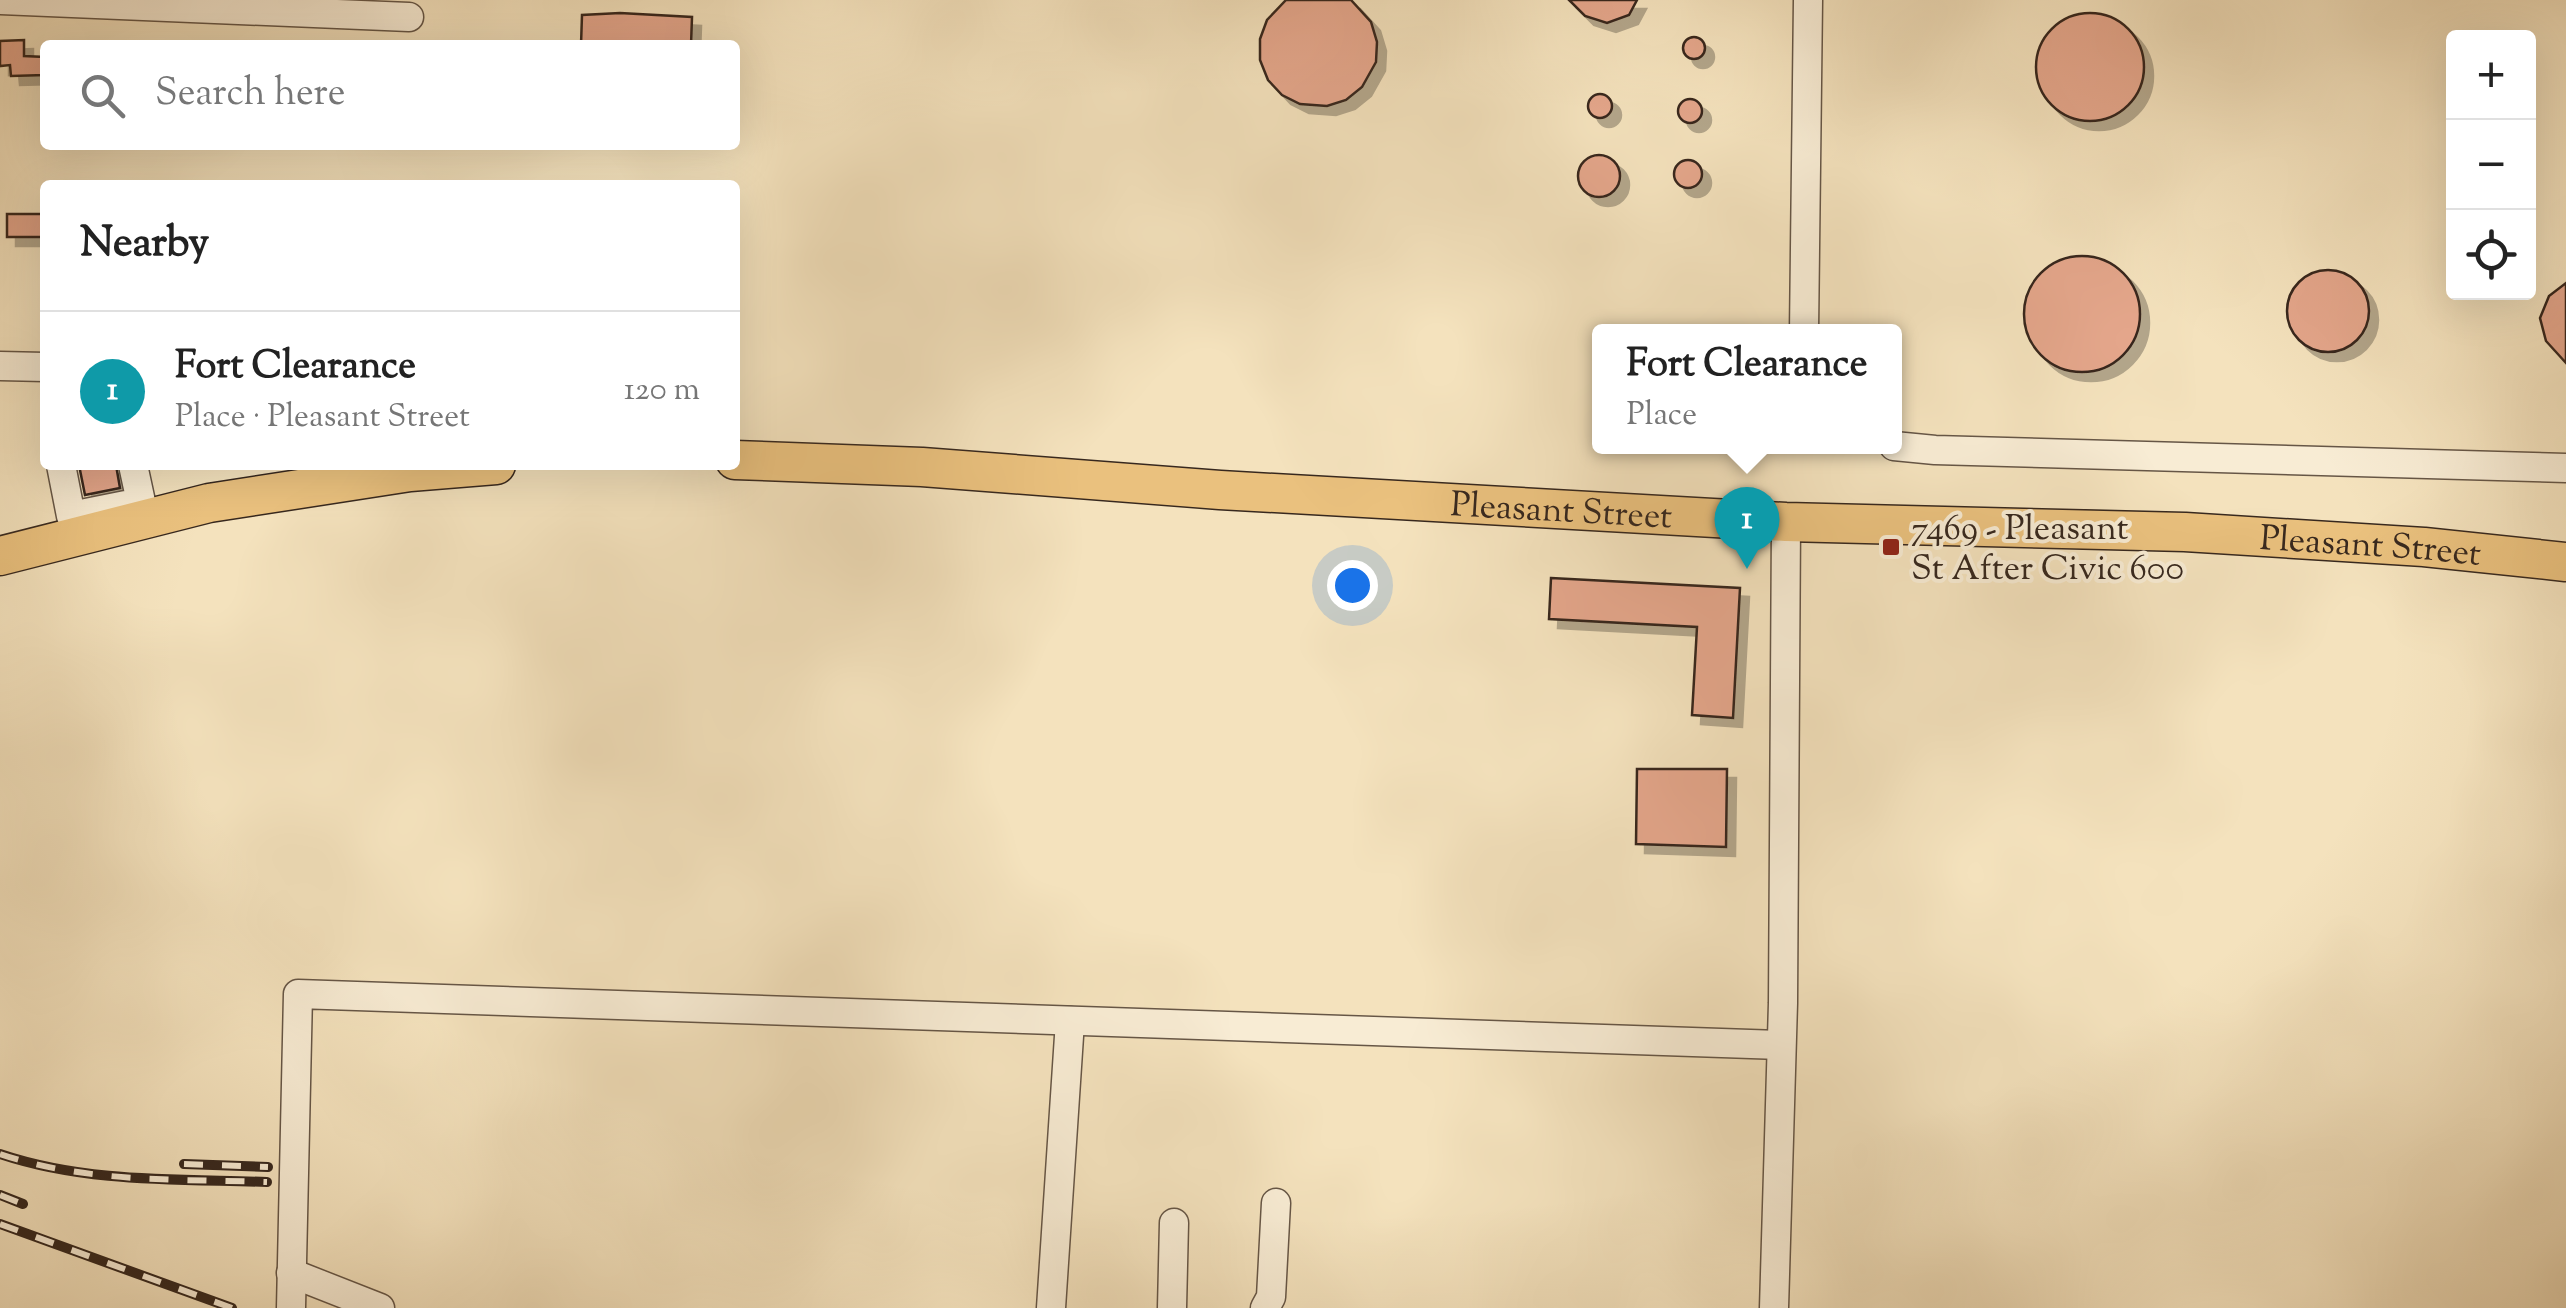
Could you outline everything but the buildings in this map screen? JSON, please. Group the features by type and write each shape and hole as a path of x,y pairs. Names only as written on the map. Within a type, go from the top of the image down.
{"main road":[{"name":"Pleasant Street","path":"740,460 922,467 1220,490 1786,522 2185,532 2424,547 2566,562"},
{"path":"0,556 118,516 435,470"}],"street":[{"path":"0,0 408,17"},
{"path":"1804,324 1808,0"},
{"path":"0,366 40,367"},
{"path":"1902,447 2566,468"},
{"path":"63,470 72,516 118,516 141,502 134,470"},
{"path":"1774,1308 1786,522"},
{"path":"290,1308 298,994 1781,1045"},
{"path":"1052,1308 1070,1021"},
{"path":"1265,1308 1271,1297 1276,1202"},
{"path":"1172,1308 1174,1223"},
{"path":"291,1273 380,1308"},
{"path":"1752,1308 1775,1279"}],"railway":[{"path":"0,1154 99,1175 267,1182"},
{"path":"184,1164 268,1167"},
{"path":"0,1195 23,1204"},
{"path":"0,1224 232,1308"}],"place":[{"name":"7469 - Pleasant St After Civic 600","path":"1891,547"},
{"name":"Fort Clearance","path":"1747,569"}]}
